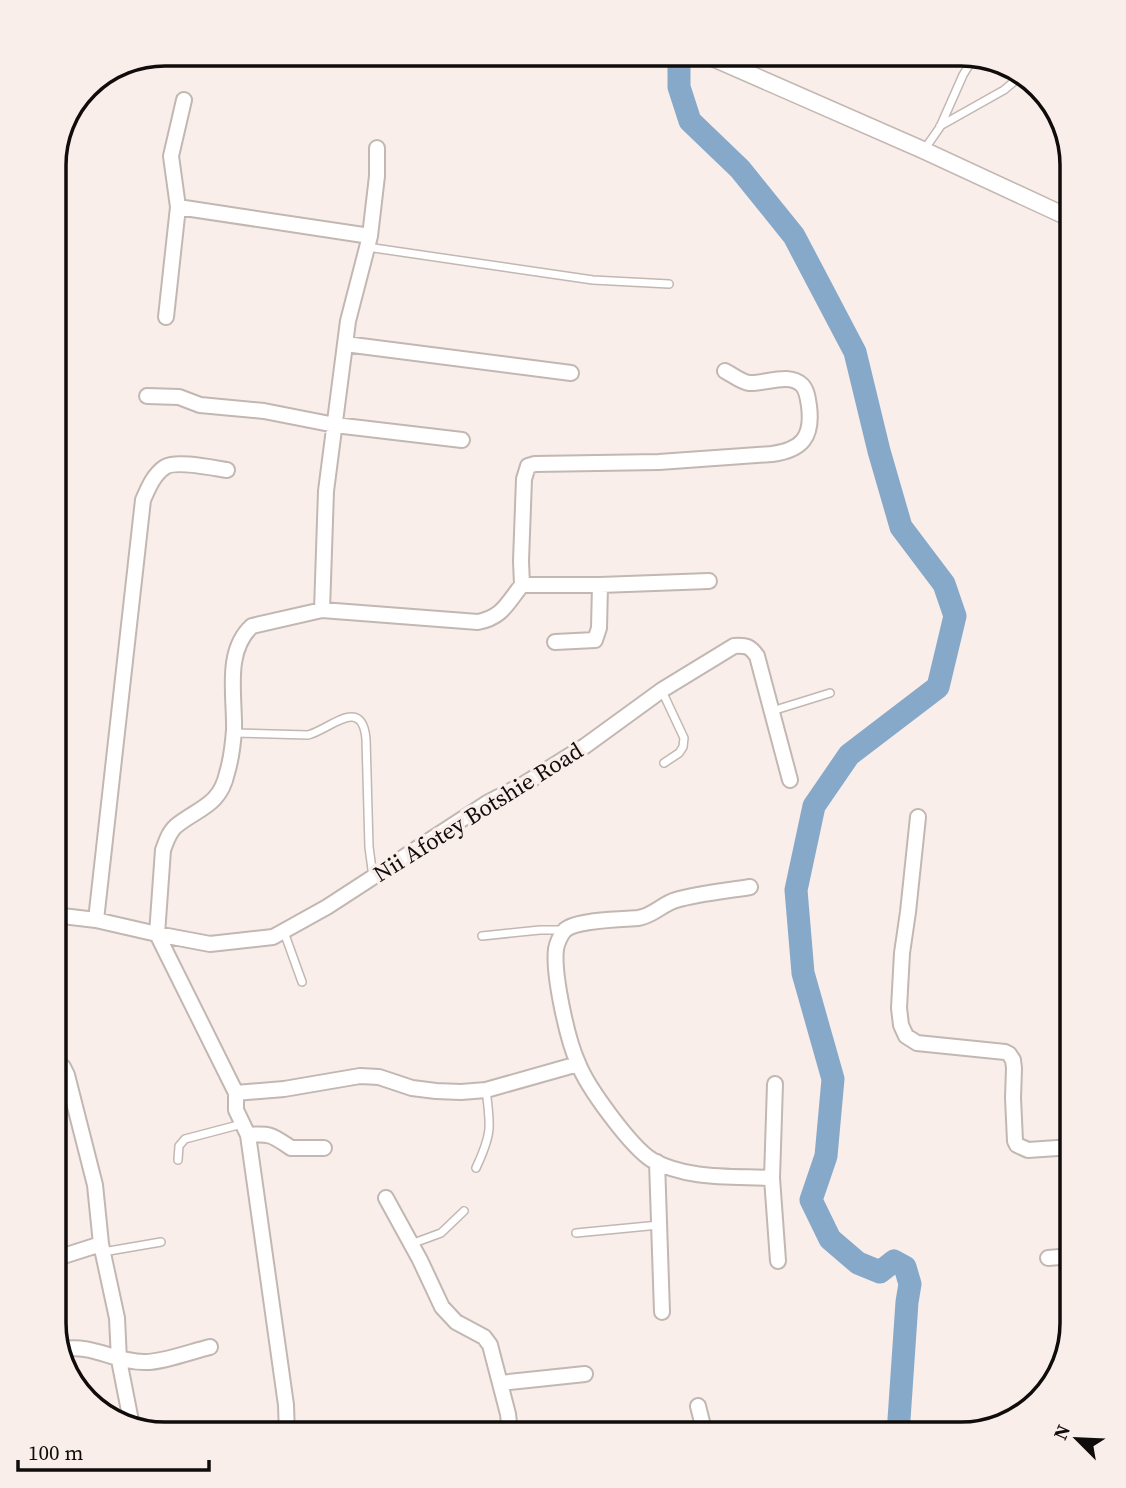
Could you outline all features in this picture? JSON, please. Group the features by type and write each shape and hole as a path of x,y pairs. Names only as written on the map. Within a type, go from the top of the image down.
{"street":[{"path":"731,67 923,150 1060,213"},
{"path":"166,317 178,207 171,156 184,100"},
{"path":"322,610 326,491 348,321 369,241 377,176 377,148"},
{"path":"178,207 369,241"},
{"path":"345,344 571,373"},
{"path":"286,1422 286,1405 245,1130 236,1110 236,1093 157,934 163,850 168,837 174,827 210,804 227,775 234,733 236,650 244,633 252,626 322,610 478,622 493,619 522,585 524,479 528,466 659,462 772,454 787,452 800,444 810,418 807,394 802,385 793,380 746,383 725,371"},
{"path":"147,396 179,397 200,405 264,411 335,425 462,440"},
{"path":"96,920 143,500 151,481 165,467 174,464 227,470"},
{"path":"522,585 709,581"},
{"path":"555,642 595,640 599,628 600,585"},
{"name":"Nii Afotey Botshie Road","path":"66,916 96,920 210,944 273,937 327,907 487,803 524,784 585,746 662,690 733,646 751,647 757,656 790,780"},
{"path":"918,817 902,953 899,1008 901,1026 906,1036 918,1043 1009,1054 1014,1068 1013,1098 1017,1145 1028,1150 1060,1148"},
{"path":"750,887 678,900 643,917 576,924 565,930 559,940 556,949 558,978 569,1036 578,1064 595,1093 639,1150 657,1162 691,1174 772,1178"},
{"path":"236,1093 284,1089 360,1076 379,1077 412,1088 436,1091 486,1090 578,1064"},
{"path":"66,1073 95,1185 101,1248 117,1318 118,1360 129,1414"},
{"path":"775,1084 772,1178 778,1261"},
{"path":"245,1130 279,1139 290,1148 324,1148"},
{"path":"657,1162 662,1312"},
{"path":"386,1198 442,1307 456,1322 484,1337 490,1345 509,1422"},
{"path":"66,1256 101,1248"},
{"path":"1048,1258 1060,1257"},
{"path":"70,1348 88,1349 118,1360 147,1363 210,1347"},
{"path":"500,1383 585,1374"},
{"path":"698,1406 702,1422"}],"lane":[{"path":"923,150 940,127 968,67"},
{"path":"940,127 1014,82"},
{"path":"369,241 593,280 669,284"},
{"path":"662,690 684,738 683,747 664,763"},
{"path":"772,711 830,693"},
{"path":"234,733 312,734 340,719 355,718 361,721 365,727 369,847 373,877"},
{"path":"482,936 565,930"},
{"path":"284,931 302,982"},
{"path":"476,1168 491,1128 486,1090"},
{"path":"177,1160 179,1146 185,1139 245,1130"},
{"path":"411,1245 441,1233 464,1211"},
{"path":"576,1233 659,1225"},
{"path":"101,1248 161,1242"}],"waterway":[{"path":"679,67 679,87 690,121 740,169 794,236 855,352 901,527 944,584 955,616 938,687 849,755 814,806 796,890 803,973 833,1079 826,1156 811,1200 830,1239 858,1263 880,1272 894,1261 905,1267 910,1284 899,1422"}]}
